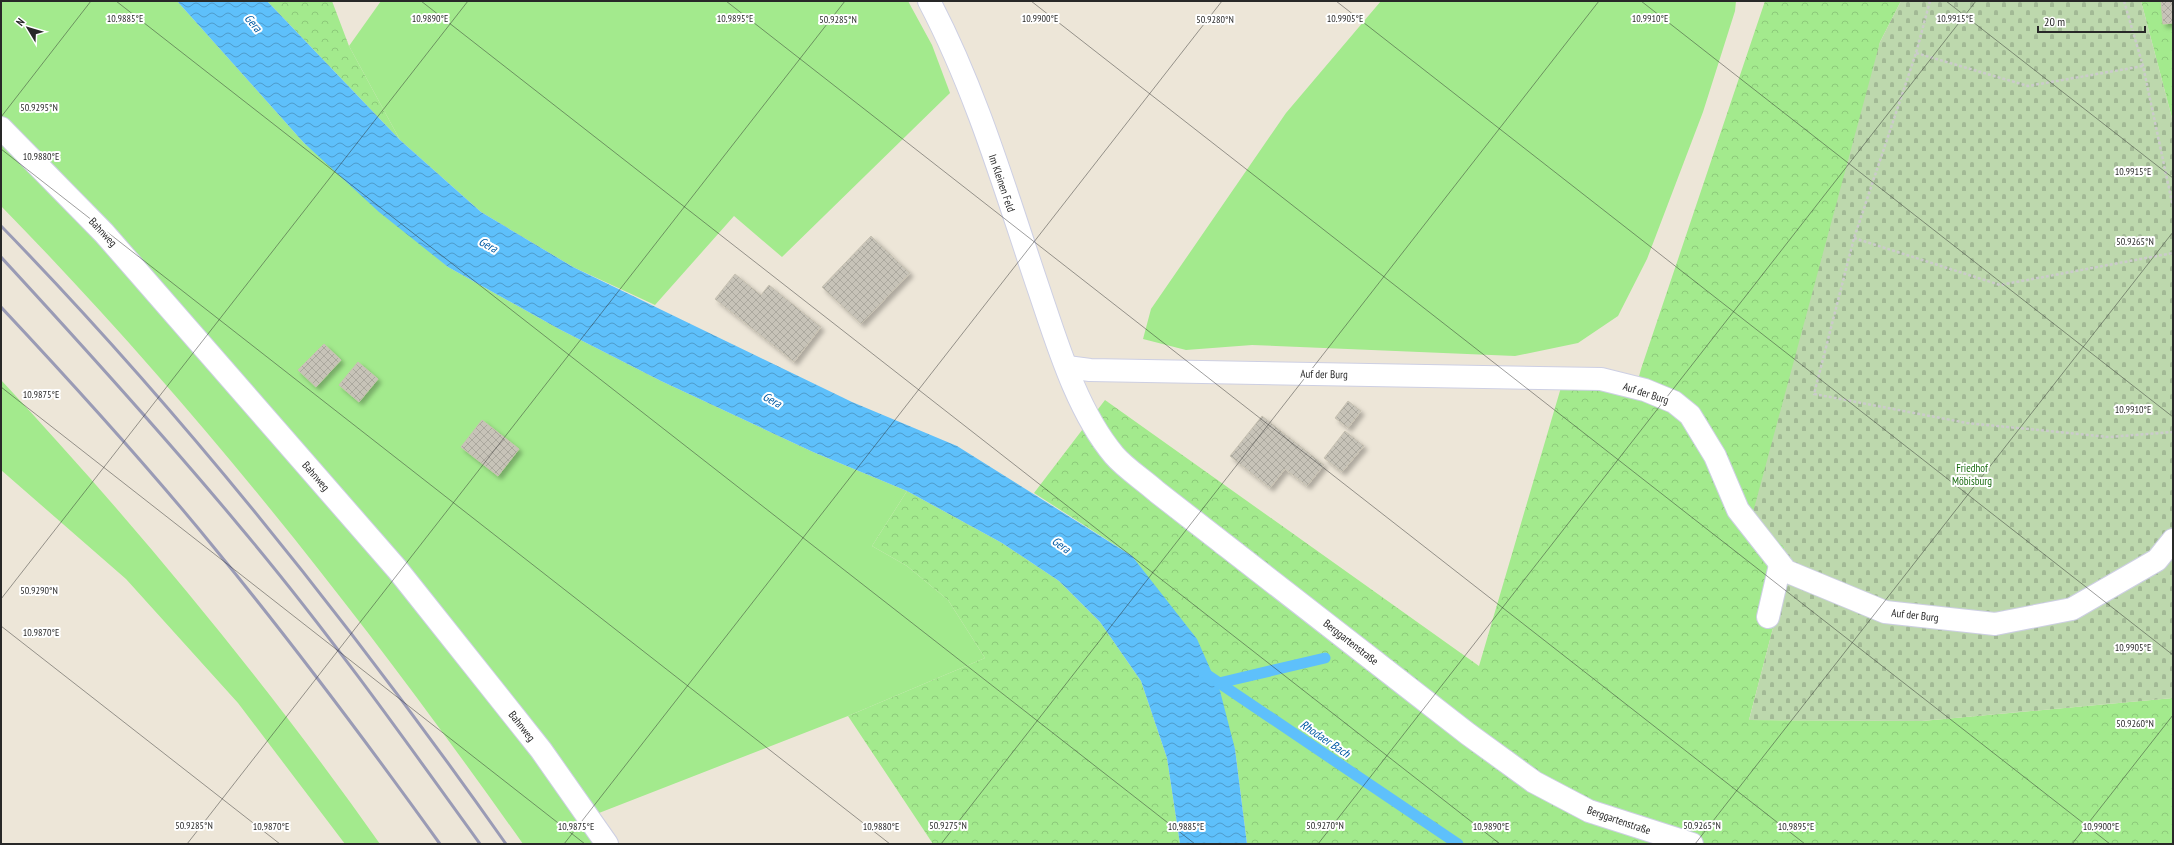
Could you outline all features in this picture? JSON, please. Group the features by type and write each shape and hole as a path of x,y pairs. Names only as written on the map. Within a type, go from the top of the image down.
{"street":[{"name":"Im Kleinen Feld","path":"929,1 948,37 984,130 1067,367"},
{"name":"Bahnweg","path":"1,128 104,233 398,568 541,750 607,844"},
{"name":"Auf der Burg","path":"1067,367 1098,370 1601,379 1645,390 1674,402 1690,415 1715,456 1738,510 1780,565 1790,574 1885,612 1994,624 2072,609 2156,560 2173,540"},
{"name":"Berggartenstraße","path":"1067,367 1087,412 1114,455 1158,492 1468,734 1534,782 1589,811 1692,844"},
{"path":"1768,617 1780,565"}],"path":[{"path":"1930,1 1916,53 1854,238 1814,394 1967,423 2109,438 2173,432"},
{"path":"2124,1 2143,66 2173,207"},
{"path":"1916,53 2028,86 2143,66"},
{"path":"1854,238 2000,285 2173,253"}],"green space":[{"path":"1,1 177,1 304,143 448,267 559,329 661,381 813,452 907,491 872,546 907,566 948,600 985,658 848,716 581,820 598,844 523,844 402,677 275,514 142,357 1,206"},
{"path":"267,1 332,1 349,46 400,140"},
{"path":"381,1 908,1 932,45 950,93 782,257 734,216 655,305 573,267 481,212 400,140 349,46"},
{"path":"1381,1 1736,1 1735,11 1703,112 1647,259 1618,316 1578,343 1515,356 1252,345 1186,350 1143,339 1151,309 1286,113"},
{"path":"1765,1 1901,1 1880,42 1784,547 1785,582 1749,720 1922,721 2173,698 2173,844 1247,844 1235,749 1155,587 1132,556 1034,493 1105,400 1479,666 1562,384 1635,391 1641,369"},
{"name":"Friedhof Möbisburg","path":"1901,1 2141,1 2173,122 2173,698 1922,721 1749,720 1785,582 1784,547 1752,516 1880,42"},
{"path":"2141,1 2173,1 2173,122"},
{"path":"1,380 101,491 198,606 291,723 380,844 345,844 238,703 126,579 1,470"},
{"path":"907,491 1002,543 1059,581 1100,622 1141,681 1167,758 1180,844 933,844 848,716 985,658 948,600 907,566 872,546"}],"water":[{"name":"Gera","path":"177,1 267,1 400,140 481,212 573,267 852,402 957,446 1132,556 1197,639 1220,691 1235,749 1247,844 1180,844 1167,758 1141,681 1100,622 1059,581 1002,543 907,491 813,452 661,381 559,329 448,267 379,212 304,143"}],"building":[{"path":"2161,1 2173,1 2173,23 2163,24"},
{"path":"871,236 910,273 861,324 822,287"},
{"path":"735,274 761,295 769,285 821,327 794,362 715,299"},
{"path":"324,344 341,360 316,387 298,370"},
{"path":"358,362 378,379 359,402 339,385"},
{"path":"1348,401 1361,411 1348,428 1335,418"},
{"path":"1262,416 1324,465 1307,486 1285,469 1270,488 1230,456"},
{"path":"482,420 519,449 498,476 461,447"},
{"path":"1345,431 1364,446 1342,472 1324,458"}],"waterway":[{"path":"1219,683 1325,658"},
{"name":"Rhodaer Bach","path":"1203,672 1458,844"}],"railway":[{"path":"1,226 70,298 137,373 266,525 389,683 506,844"},
{"path":"1,257 153,425 273,566 364,684 480,844"},
{"path":"1,307 111,427 216,550 330,695 440,844"}]}
